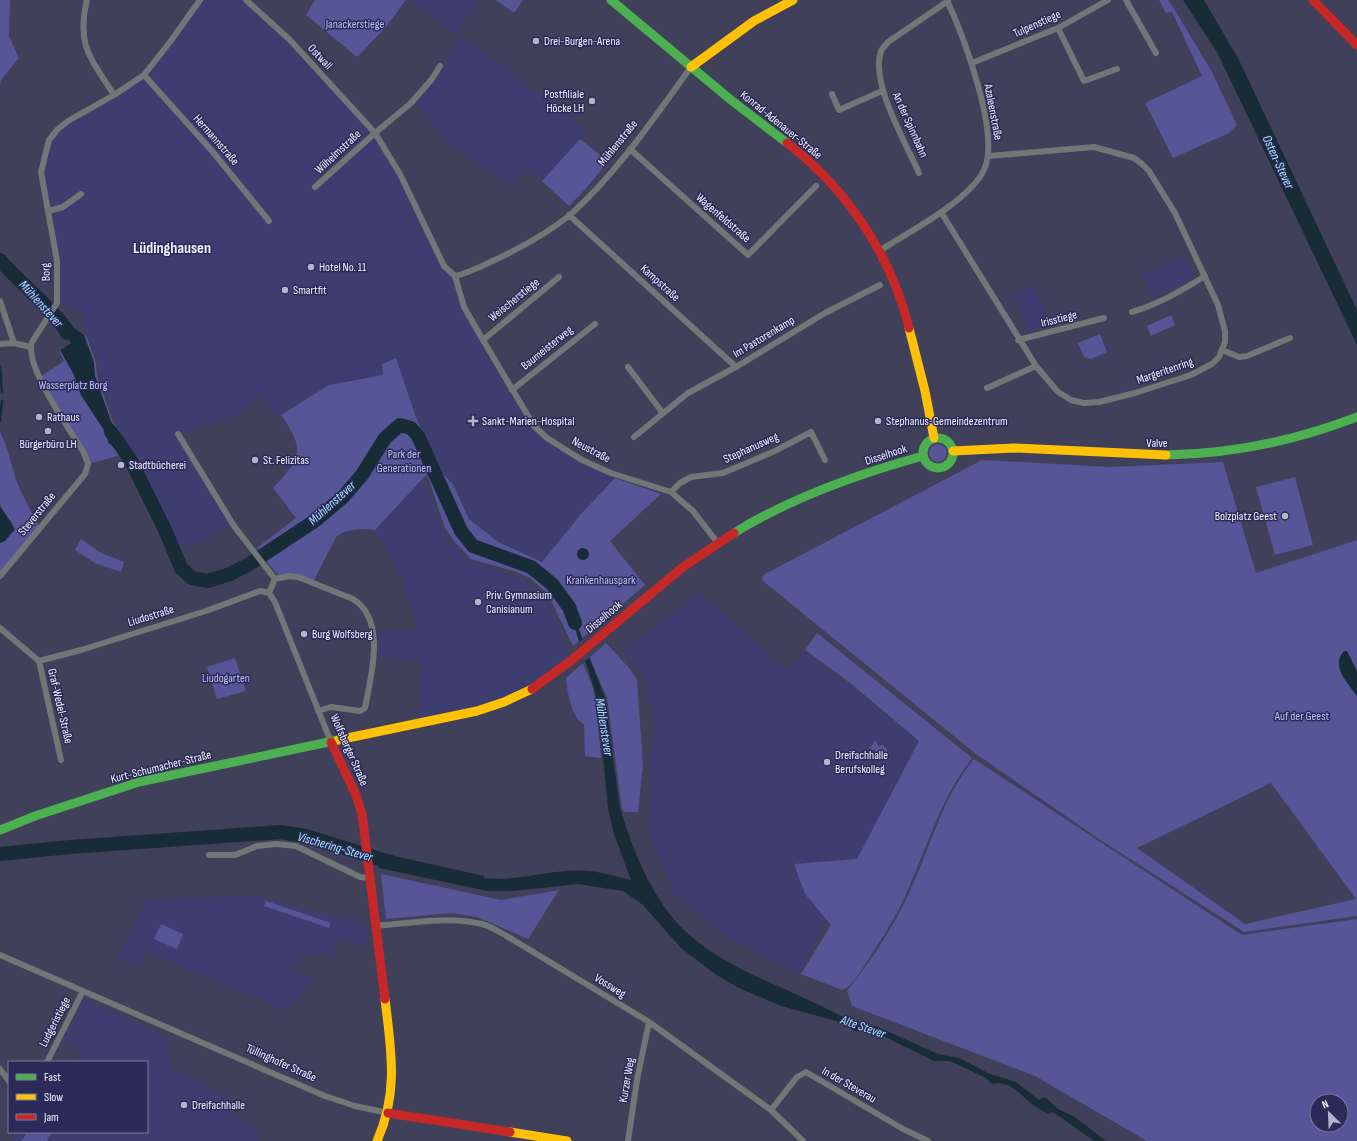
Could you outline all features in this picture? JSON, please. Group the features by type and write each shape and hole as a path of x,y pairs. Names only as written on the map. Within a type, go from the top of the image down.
{"main road":[{"name":"Konrad-Adenauer-Straße","path":"611,0 731,100 781,137 820,172 857,214 879,251 902,299 925,391 934,438"},
{"name":"Mühlenstraße","path":"691,67 748,25 783,3 793,0"},
{"path":"1313,0 1357,45"},
{"name":"Valve","path":"953,451 1008,447 1116,454 1169,455 1214,453 1242,449 1304,435 1357,417"},
{"path":"934,438 944,439 948,442 953,451 951,460 945,466 940,468 929,465 923,456 926,443 934,438"},
{"name":"Disselhook","path":"331,742 477,711 502,704 545,682 682,568 717,542 740,528 794,502 857,477 923,456"},
{"name":"Kurt-Schumacher-Straße","path":"0,830 35,816 139,782 331,742"},
{"name":"Wolfsberger Straße","path":"331,742 356,795 362,814 367,844 393,1072 388,1113 377,1141"},
{"name":"Tüllinghofer Straße","path":"388,1113 526,1138 567,1141"}],"street":[{"path":"87,0 83,42 93,62 114,95"},
{"name":"Borg","path":"30,348 56,305 57,261 42,172 49,140 58,129 68,121 114,95 144,75 200,0"},
{"name":"Ostwall","path":"246,0 290,40 375,133 400,174 444,266 455,276"},
{"name":"Azaleenstraße","path":"879,251 941,212 978,178 984,170 989,156 989,139 972,63 948,0"},
{"name":"An der Spinnbahn","path":"920,173 882,91 879,61 881,50 888,42 948,0"},
{"name":"Tulpenstiege","path":"972,63 1058,28 1101,2 1108,0"},
{"path":"1126,0 1156,53"},
{"path":"1058,28 1084,81 1117,69"},
{"path":"375,133 411,103 432,80 440,66"},
{"name":"Mühlenstraße","path":"455,276 478,268 516,250 548,231 569,215 630,149 691,67"},
{"name":"Hermannstraße","path":"144,75 212,151 269,220"},
{"path":"832,94 839,110 882,91"},
{"name":"Wilhelmstraße","path":"315,187 375,133"},
{"path":"989,156 1094,147 1134,158 1150,171 1162,191 1205,276 1224,320 1225,336 1222,350 1239,357 1247,356 1290,338"},
{"name":"Wagenfeldstraße","path":"630,149 748,255 816,186"},
{"path":"48,211 63,206 81,194"},
{"name":"Margeritenring","path":"941,212 1018,340 1036,366 1058,392 1071,400 1084,404 1099,402 1135,393 1191,375 1212,364 1222,350"},
{"name":"Kampstraße","path":"569,215 736,367"},
{"name":"Neustraße","path":"455,276 464,307 482,340 534,426 547,438 582,460 611,473 671,492 693,510 717,542"},
{"path":"1132,312 1151,307 1205,276"},
{"name":"Weischerstiege","path":"482,340 559,277"},
{"name":"Im Pastorenkamp","path":"634,437 662,412 688,393 736,367 825,313 880,285"},
{"path":"0,301 14,343"},
{"name":"Irisstiege","path":"1018,340 1104,318"},
{"name":"Baumeisterweg","path":"512,390 595,324"},
{"path":"2,344 14,343 30,348"},
{"name":"Steverstraße","path":"0,576 84,474 88,464 84,453 32,363 30,348"},
{"path":"987,388 1036,366"},
{"path":"628,367 662,412"},
{"name":"Stephanusweg","path":"671,492 680,483 691,477 723,473 775,451 811,432 825,460"},
{"path":"178,434 234,526 261,563 275,578"},
{"path":"275,578 289,576 298,577 353,599 364,609 374,632 376,639 365,708 360,711 338,707 318,711"},
{"path":"269,592 275,578"},
{"name":"Liudostraße","path":"39,661 81,650 199,613 260,591 269,592"},
{"name":"Wolfsberger Straße","path":"269,592 275,602 331,742"},
{"name":"Graf-Wedel-Straße","path":"0,628 39,661 61,760"},
{"path":"209,855 235,855 257,846 276,844 296,846 360,877 370,874"},
{"name":"Vossweg","path":"376,926 444,920 484,925 522,944 649,1022 771,1110 803,1141"},
{"name":"Tüllinghofer Straße","path":"0,954 325,1096 355,1106 388,1113"},
{"name":"Ludgeristiege","path":"48,1061 83,991"},
{"name":"Kurzer Weg","path":"628,1141 637,1080 649,1022"},
{"path":"0,1069 8,1080"},
{"name":"In der Steverau","path":"771,1110 797,1077 806,1072 928,1141"}],"shaded area":[{"path":"197,0 247,0 291,40 374,134 399,174 444,266 455,277 464,308 531,426 551,444 614,477 581,514 542,562 498,541 469,518 454,484 438,469 416,417 396,358 382,364 383,375 329,385 278,415 275,415 259,396 239,413 223,421 178,434 235,525 199,542 176,547 132,450 120,432 99,377 99,363 82,322 84,313 58,302 57,261 43,172 51,140 72,121 144,75 160,50"},
{"path":"408,0 479,0 456,34"},
{"path":"460,36 494,59 527,86 566,111 587,132 542,181 526,167 509,185 448,143 415,103 435,81"},
{"path":"1184,256 1194,278 1153,297 1142,274"},
{"path":"1033,284 1050,321 1029,331 1011,294"},
{"name":"Priv. Gymnasium Canisianum","path":"421,482 433,503 443,530 451,543 469,561 524,580 542,595 551,608 569,657 561,666 499,703 418,718 421,660 375,658 378,631 419,630 406,596 403,579 384,545 374,531"},
{"path":"699,592 787,670 803,651 871,702 918,741 799,974 724,936 675,895 649,835 650,764 654,727 646,681 623,651"},
{"path":"257,896 366,923 368,947 334,938 335,958 298,951 293,972 315,979 287,1011 146,952 140,967 117,959 147,899"},
{"path":"83,999 168,1038 170,1066 236,1102 230,1113 262,1131 257,1141 14,1141 18,1133 148,1133 148,1061 78,1061 82,1052 63,1040"}],"green space":[{"path":"0,0 10,0 9,36 19,58 1,80 0,84"},
{"name":"Janackerstiege","path":"315,0 406,0 385,28 357,57 306,15"},
{"path":"496,0 523,0 514,13"},
{"path":"1159,0 1168,0 1175,10 1212,72 1237,125 1229,133 1173,158 1145,103 1202,76 1172,12 1166,13"},
{"path":"580,139 608,161 590,184 569,206 542,181"},
{"path":"1171,315 1175,325 1151,336 1147,326"},
{"path":"1100,334 1107,352 1091,359 1084,357 1078,343"},
{"name":"Wasserplatz Borg","path":"86,335 96,363 97,376 112,420 132,452 88,464 40,377 64,361 59,350"},
{"path":"396,358 416,417 400,424 384,436 360,474 341,496 314,518 261,554 257,548 296,518 273,488 290,469 295,461 297,453 297,445 294,437 281,415 329,385 383,375 382,364"},
{"path":"416,417 438,469 453,484 469,519 498,542 542,562 581,514 615,478 661,494 610,541 645,585 573,646 548,594 530,578 517,572 471,559 455,542 445,528 427,474 375,530 354,530 344,532 336,537 313,582 278,575 263,557 317,522 344,498 365,476 387,439 401,426"},
{"path":"0,432 6,445 17,483 40,529 0,576 0,543 5,541 12,523 0,506"},
{"path":"934,444 942,444 947,449 945,460 942,462 934,462 929,457 929,449"},
{"name":"Auf der Geest","path":"982,460 1110,467 1223,462 1256,573 1357,540 1357,916 1244,932 1099,839 976,754 763,581 762,577 765,574","holes":["1271,783 1356,899 1245,924 1137,848"]},
{"name":"Bolzplatz Geest","path":"1295,477 1313,545 1275,555 1256,487"},
{"path":"81,539 101,553 124,562 121,572 95,563 75,550"},
{"path":"817,633 972,758 951,790 943,806 907,892 893,919 856,978 849,986 842,990 801,974 831,925 805,894 794,864 857,859 919,741 849,682 805,650"},
{"path":"606,643 630,669 637,680 643,765 638,812 624,812 622,808 607,697 589,658"},
{"name":"Liudogarten","path":"235,658 246,691 217,699 207,667"},
{"path":"583,663 593,688 601,758 585,756 584,724 576,716 573,710 567,689 566,678"},
{"path":"876,740 878,746 883,745 887,749 887,753 884,757 879,757 875,750 869,749"},
{"path":"974,759 1242,935 1357,919 1357,1141 1147,1141 1035,1076 852,1006 847,991 865,968 896,919 917,876 937,824 953,790"},
{"path":"381,874 501,900 559,890 528,939 477,917 452,913 386,919"},
{"path":"266,901 331,923 329,928 264,906"},
{"path":"161,924 183,934 177,949 154,939"},
{"path":"26,1133 51,1133 47,1141 22,1141"}],"water":[{"name":"Osten-Stever","path":"1183,0 1204,0 1239,60 1357,310 1357,345 1217,52"},
{"path":"60,312 62,312 74,328 84,335 94,362 95,376 111,421 127,444 123,445 123,447 119,448 108,443 109,438 81,395 73,373 60,350 71,343 55,319"},
{"path":"0,506 15,529 5,541 0,543"},
{"path":"581,548 585,548 589,554 585,560 581,560 577,556 577,552"},
{"name":"Alte Stever","path":"570,606 605,698 620,808 628,833 642,868 654,891 673,918 687,933 702,945 736,966 859,1025 876,1026 938,1054 959,1058 990,1074 1016,1082 1039,1100 1045,1097 1058,1109 1075,1117 1106,1141 1094,1141 1053,1112 1048,1114 1036,1107 1009,1086 998,1083 992,1084 986,1078 950,1061 934,1061 883,1036 869,1031 854,1031 840,1022 781,1006 739,988 715,974 681,948 643,905 623,891 578,884 514,891 487,891 379,868 377,852 484,876 484,878 497,879 562,871 589,871 600,872 631,880 614,834 608,809 598,704 568,607"},
{"path":"1344,651 1347,651 1357,671 1357,696 1345,680 1340,668 1340,657"}],"pier":[{"path":"584,638 591,656 584,662 578,643"}],"waterway":[{"name":"Mühlenstever","path":"0,260 44,304 67,333"},
{"path":"0,366 2,392"},
{"path":"0,421 2,401"},
{"name":"Mühlenstever","path":"111,432 130,459 166,532 181,568 192,578 208,581 230,574 248,565 316,520 343,497 362,475 385,438 400,425 411,428 418,436 461,531 473,546 531,567 552,584 569,607 575,623"},
{"name":"Vischering-Stever","path":"0,854 70,847 280,832 306,836 396,864"}],"traffic: fast":[{"path":"611,0 731,100 787,143"},
{"path":"1166,455 1215,452 1263,445 1310,433 1357,417"},
{"path":"938,438 949,442 953,453 949,464 938,468 927,464 923,453 927,442 938,438"},
{"path":"734,533 779,508 826,488 923,456"},
{"path":"0,830 35,816 139,782 338,740"}],"traffic: slow":[{"path":"691,67 754,21 793,0"},
{"path":"909,328 925,391 934,438"},
{"path":"953,451 1014,448 1166,455"},
{"path":"338,740 477,711 504,702 532,689"},
{"path":"377,1141 384,1123 388,1105 392,1071 385,999"},
{"path":"510,1132 567,1141"}],"traffic: jam":[{"path":"1313,0 1357,45"},
{"path":"787,143 809,161 829,181 864,225 891,275 909,328"},
{"path":"532,689 573,659 683,567 734,533"},
{"path":"331,742 356,795 362,814 385,999"},
{"path":"388,1113 510,1132"}],"place":[{"name":"Drei-Burgen-Arena","path":"536,41"},
{"name":"Postfiliale Höcke LH","path":"592,101"},
{"name":"Hotel No. 11","path":"311,267"},
{"name":"Smartfit","path":"285,290"},
{"name":"Rathaus","path":"39,417"},
{"name":"Sankt-Marien-Hospital","path":"473,421"},
{"name":"Stephanus-Gemeindezentrum","path":"878,421"},
{"name":"Bürgerbüro LH","path":"48,431"},
{"name":"St. Felizitas","path":"255,460"},
{"name":"Stadtbücherei","path":"121,465"},
{"name":"Bolzplatz Geest","path":"1285,516"},
{"name":"Priv. Gymnasium Canisianum","path":"478,602"},
{"name":"Burg Wolfsberg","path":"304,634"},
{"name":"Dreifachhalle Berufskolleg","path":"827,762"},
{"name":"Dreifachhalle","path":"184,1105"}],"district":[{"name":"Lüdinghausen","path":"172,248"}],"park label":[{"name":"Park der Generationen","path":"404,461"},
{"name":"Krankenhauspark","path":"601,580"}]}
